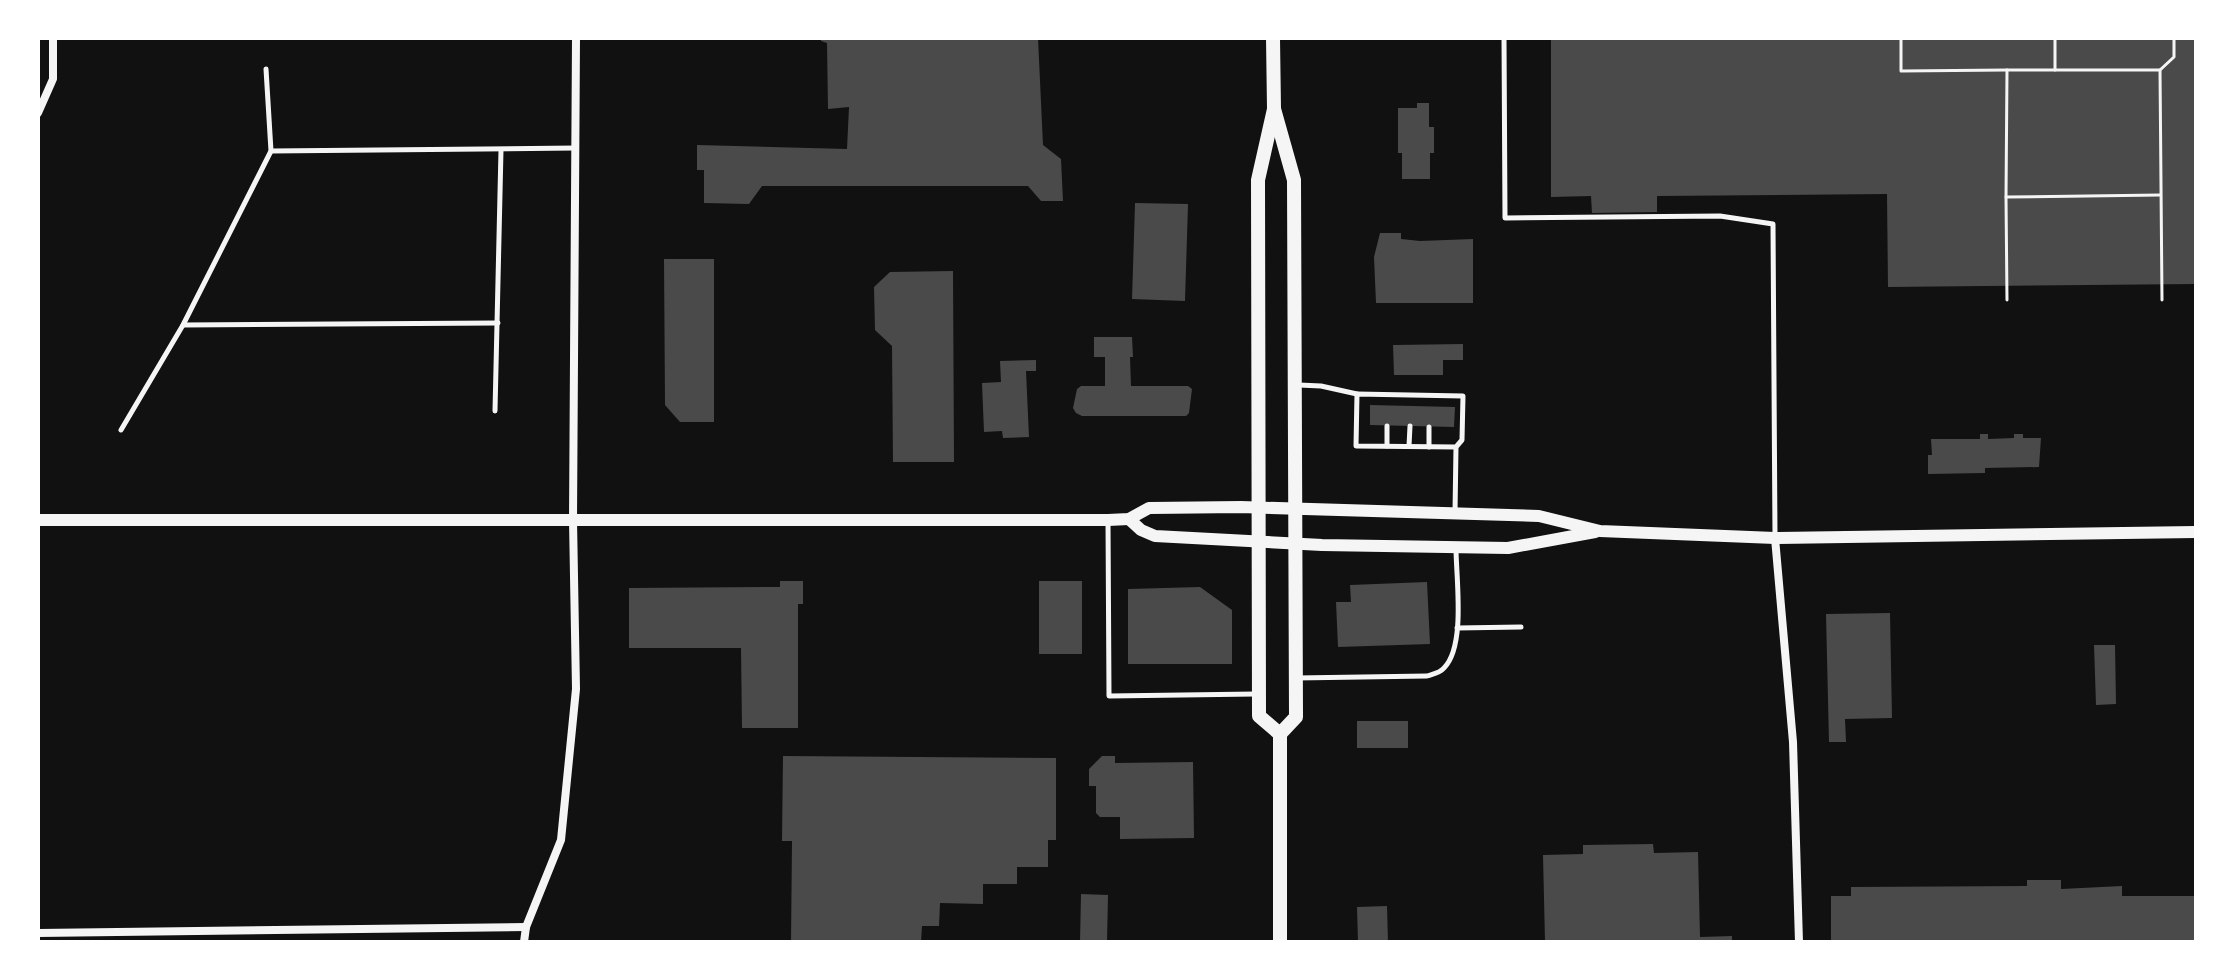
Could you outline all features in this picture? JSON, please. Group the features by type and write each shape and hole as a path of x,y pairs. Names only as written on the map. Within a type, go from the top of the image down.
{"main road":[{"path":"1273,38 1274,109 1258,180 1259,716 1280,734"},
{"path":"1274,109 1294,180 1296,717 1280,734 1280,942"},
{"path":"38,520 1108,520 1129,519 1149,508 1259,508 1539,516 1600,531 1775,538 2196,532"},
{"path":"1129,519 1141,530 1155,536 1295,543 1508,548 1600,531"}],"street":[{"path":"38,113 53,79 53,38"},
{"path":"524,942 526,927 561,840 576,689 573,520 576,38"},
{"path":"1775,538 1793,742 1799,942"},
{"path":"38,933 526,927"}],"lane":[{"path":"1504,38 1505,218 1720,216 1773,224 1775,538"},
{"path":"121,430 183,325 271,151 266,69"},
{"path":"271,151 576,148"},
{"path":"495,411 501,150"},
{"path":"183,325 498,323"},
{"path":"1295,384 1357,394 1463,396 1462,440 1456,447 1455,514"},
{"path":"1357,394 1356,446 1456,447"},
{"path":"1387,405 1388,395"},
{"path":"1410,406 1411,395"},
{"path":"1429,406 1430,396"},
{"path":"1387,426 1387,446"},
{"path":"1409,446 1410,426"},
{"path":"1429,427 1429,447"},
{"path":"1108,520 1109,696 1259,694"},
{"path":"1295,678 1427,676 1442,671 1453,656 1457,628 1456,547"},
{"path":"1457,628 1521,627"}],"path":[{"path":"1901,38 1901,71 2160,70 2174,57 2174,38"},
{"path":"2055,38 2055,70"},
{"path":"2007,70 2007,300"},
{"path":"2160,70 2162,300"},
{"path":"2006,197 2160,195"}],"building":[{"path":"821,38 1038,38 1043,145 1061,159 1063,201 1041,201 1028,186 762,186 749,204 704,203 704,170 697,170 697,145 847,149 849,107 828,109 827,43"},
{"path":"1551,38 2196,38 2196,284 1888,287 1887,194 1657,196 1657,212 1592,213 1591,196 1551,197"},
{"path":"1417,103 1429,103 1429,127 1434,127 1430,179 1402,179 1402,153 1398,153 1398,108 1417,108"},
{"path":"1135,203 1188,204 1185,301 1132,299"},
{"path":"1380,233 1401,233 1401,239 1420,241 1473,239 1473,303 1376,303 1374,257"},
{"path":"664,259 714,259 714,422 680,422 665,405"},
{"path":"953,271 954,462 893,462 892,346 875,330 874,287 890,272"},
{"path":"1094,337 1132,337 1131,386 1188,386 1192,389 1189,413 1186,416 1082,416 1076,413 1073,408 1077,389 1081,386 1105,386 1105,357 1094,357"},
{"path":"1463,344 1463,360 1443,360 1443,375 1394,375 1393,345"},
{"path":"1036,360 1036,371 1026,371 1029,437 1003,438 1002,431 984,432 982,383 1001,382 1000,361"},
{"path":"1370,405 1455,407 1454,427 1370,425"},
{"path":"1980,434 1988,434 1988,439 2014,438 2014,434 2023,434 2023,438 2041,438 2039,467 1985,468 1985,473 1928,474 1931,439 1980,439"},
{"path":"780,581 803,581 803,604 798,604 798,728 742,728 741,648 629,648 629,588 780,587"},
{"path":"1039,581 1082,581 1082,654 1039,654"},
{"path":"1427,582 1430,644 1338,647 1336,602 1351,602 1350,585"},
{"path":"1200,587 1232,610 1232,664 1128,664 1128,589"},
{"path":"1890,613 1892,718 1845,719 1846,742 1829,742 1826,614"},
{"path":"2094,645 2115,645 2116,704 2096,705"},
{"path":"1357,721 1408,721 1408,748 1357,748"},
{"path":"783,756 1056,758 1056,840 1048,840 1048,867 1017,867 1017,884 983,884 983,904 940,903 939,926 922,926 921,942 791,942 792,841 782,841"},
{"path":"1102,756 1115,756 1115,763 1193,762 1194,838 1120,839 1120,817 1100,817 1096,813 1096,786 1089,786 1089,769"},
{"path":"1653,844 1654,853 1698,852 1700,937 1732,936 1732,942 1545,942 1543,855 1583,854 1583,845"},
{"path":"2027,880 2061,880 2061,889 2122,886 2122,896 2196,896 2196,942 1831,942 1831,896 1851,896 1851,887 2027,886"},
{"path":"1081,894 1108,895 1107,942 1080,942"},
{"path":"1387,906 1388,942 1358,942 1357,907"}]}
